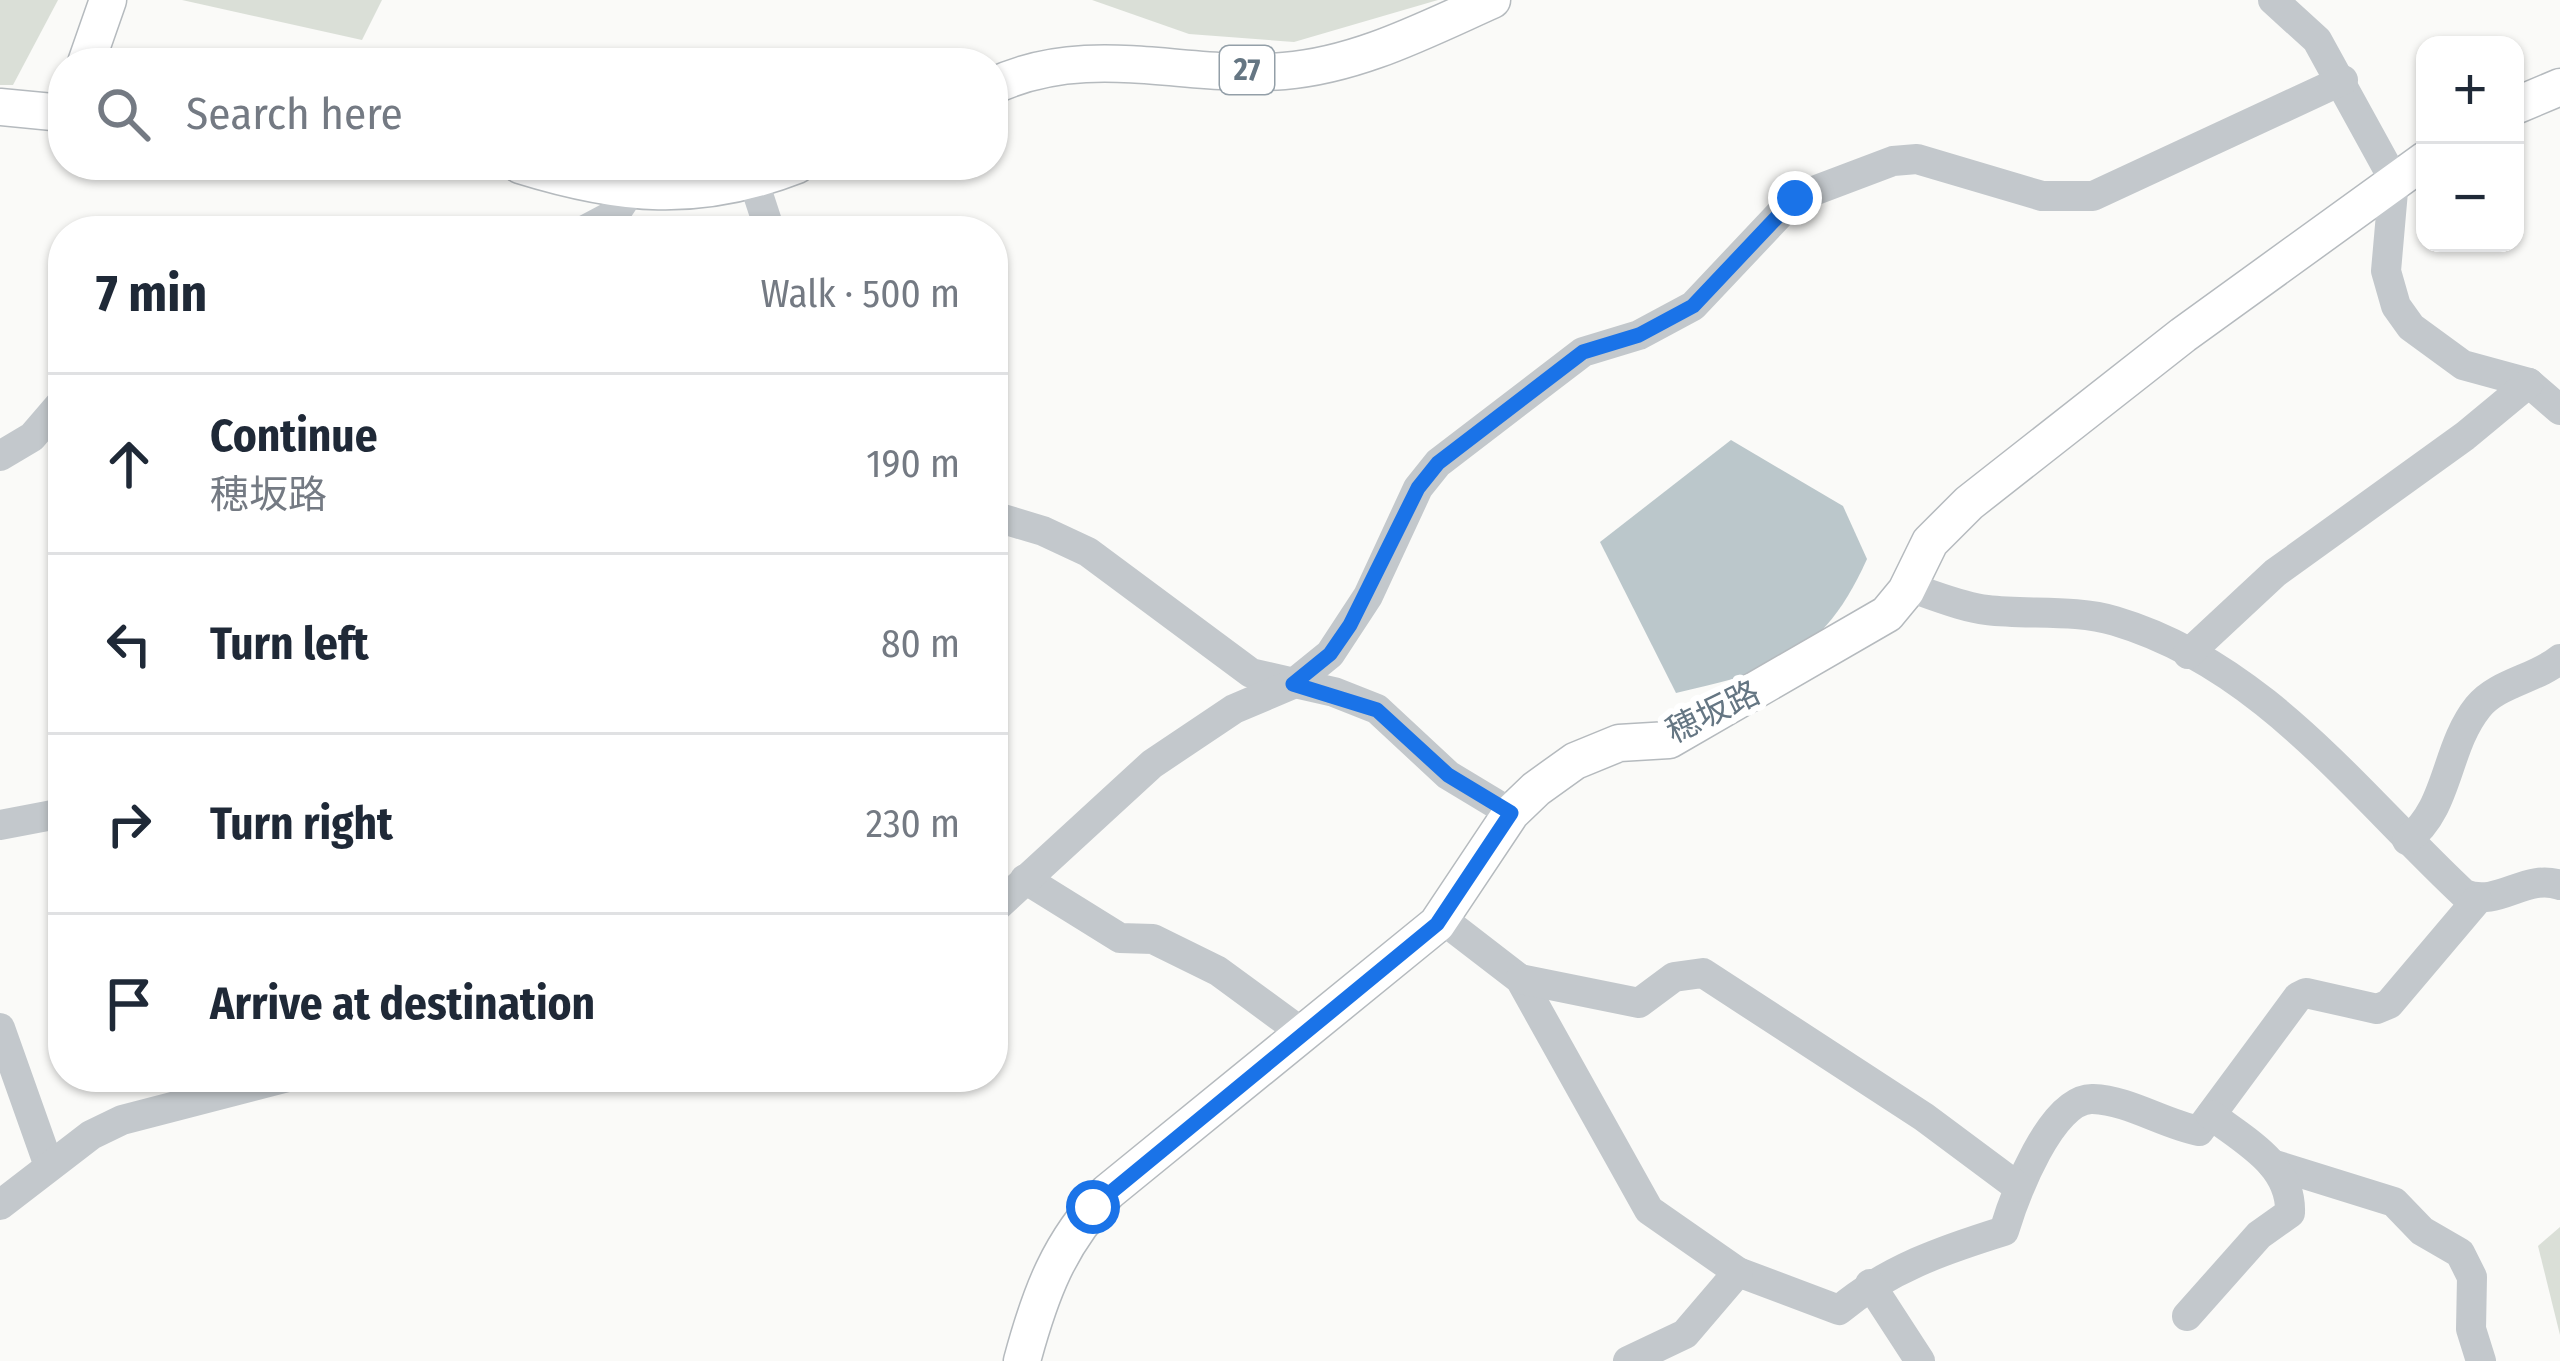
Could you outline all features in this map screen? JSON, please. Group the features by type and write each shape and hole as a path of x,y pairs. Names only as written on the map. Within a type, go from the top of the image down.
{"main road":[{"path":"91,48 107,0"},
{"name":"27","path":"1008,81 1049,66 1085,62 1280,72 1325,65 1364,55 1492,0"},
{"path":"2524,102 2560,87"},
{"path":"0,107 48,112"},
{"name":"穂坂路","path":"1022,1361 1046,1276 1076,1226 1108,1192 1442,919 1511,813 1575,761 1619,743 1669,740 1886,614 1908,587 1930,542 1969,503 2182,334 2416,166"},
{"path":"578,180 629,193 714,188 749,180"}],"street":[{"path":"2273,0 2317,40 2394,180 2386,271 2396,307 2411,327 2462,365 2529,383 2560,410"},
{"path":"1008,895 1152,764 1234,709 1293,684 1330,654 1350,625 1418,488 1438,463 1583,352 1639,335 1693,306 1795,198 1893,161 1917,159 2042,196 2072,200 2092,196 2343,80"},
{"path":"753,180 765,216"},
{"path":"611,216 629,193"},
{"path":"2188,654 2276,572 2465,436 2529,383"},
{"path":"0,455 32,437 48,418"},
{"path":"1008,520 1043,530 1088,552 1251,673 1377,710 1448,775 1511,813"},
{"path":"1908,587 1981,610 2108,619 2188,654 2296,724 2407,840 2464,895 2476,900"},
{"path":"2407,840 2428,824 2458,736 2480,703 2560,659"},
{"path":"0,825 48,816"},
{"path":"1024,880 1120,938 1153,940 1218,971 1304,1034"},
{"path":"1442,919 1520,980 1649,1210 1738,1272 1839,1310 1870,1284 1939,1251 2004,1231 2018,1187 2061,1115 2077,1102 2100,1100 2199,1131 2298,997 2306,993 2377,1009 2390,1004 2476,900 2540,880 2560,885"},
{"path":"1520,980 1640,1003 1674,977 1703,973 1924,1117 2018,1187"},
{"path":"0,1028 50,1166"},
{"path":"0,1205 122,1120 229,1092"},
{"path":"2211,1115 2272,1163 2394,1202 2422,1231 2460,1253 2472,1276 2471,1329 2481,1361"},
{"path":"2187,1316 2259,1235 2290,1213 2291,1196 2272,1163"},
{"path":"1627,1359 1684,1334 1738,1272"},
{"path":"1870,1284 1920,1361"}],"shaded area":[{"path":"0,0 58,0 13,85 0,85"},
{"path":"182,0 382,0 362,40"},
{"path":"1092,0 1438,0 1294,42 1189,34"},
{"path":"1731,440 1843,506 1867,559 1832,618 1792,654 1741,677 1676,693 1600,542"},
{"path":"2560,1227 2560,1335 2538,1246"}],"route":[{"path":"1093,1207 1437,924 1461,896 1511,813 1448,775 1402,738 1377,710 1334,692 1293,684 1330,654 1350,625 1418,488 1452,451 1583,352 1639,335 1693,306 1795,198"}]}
